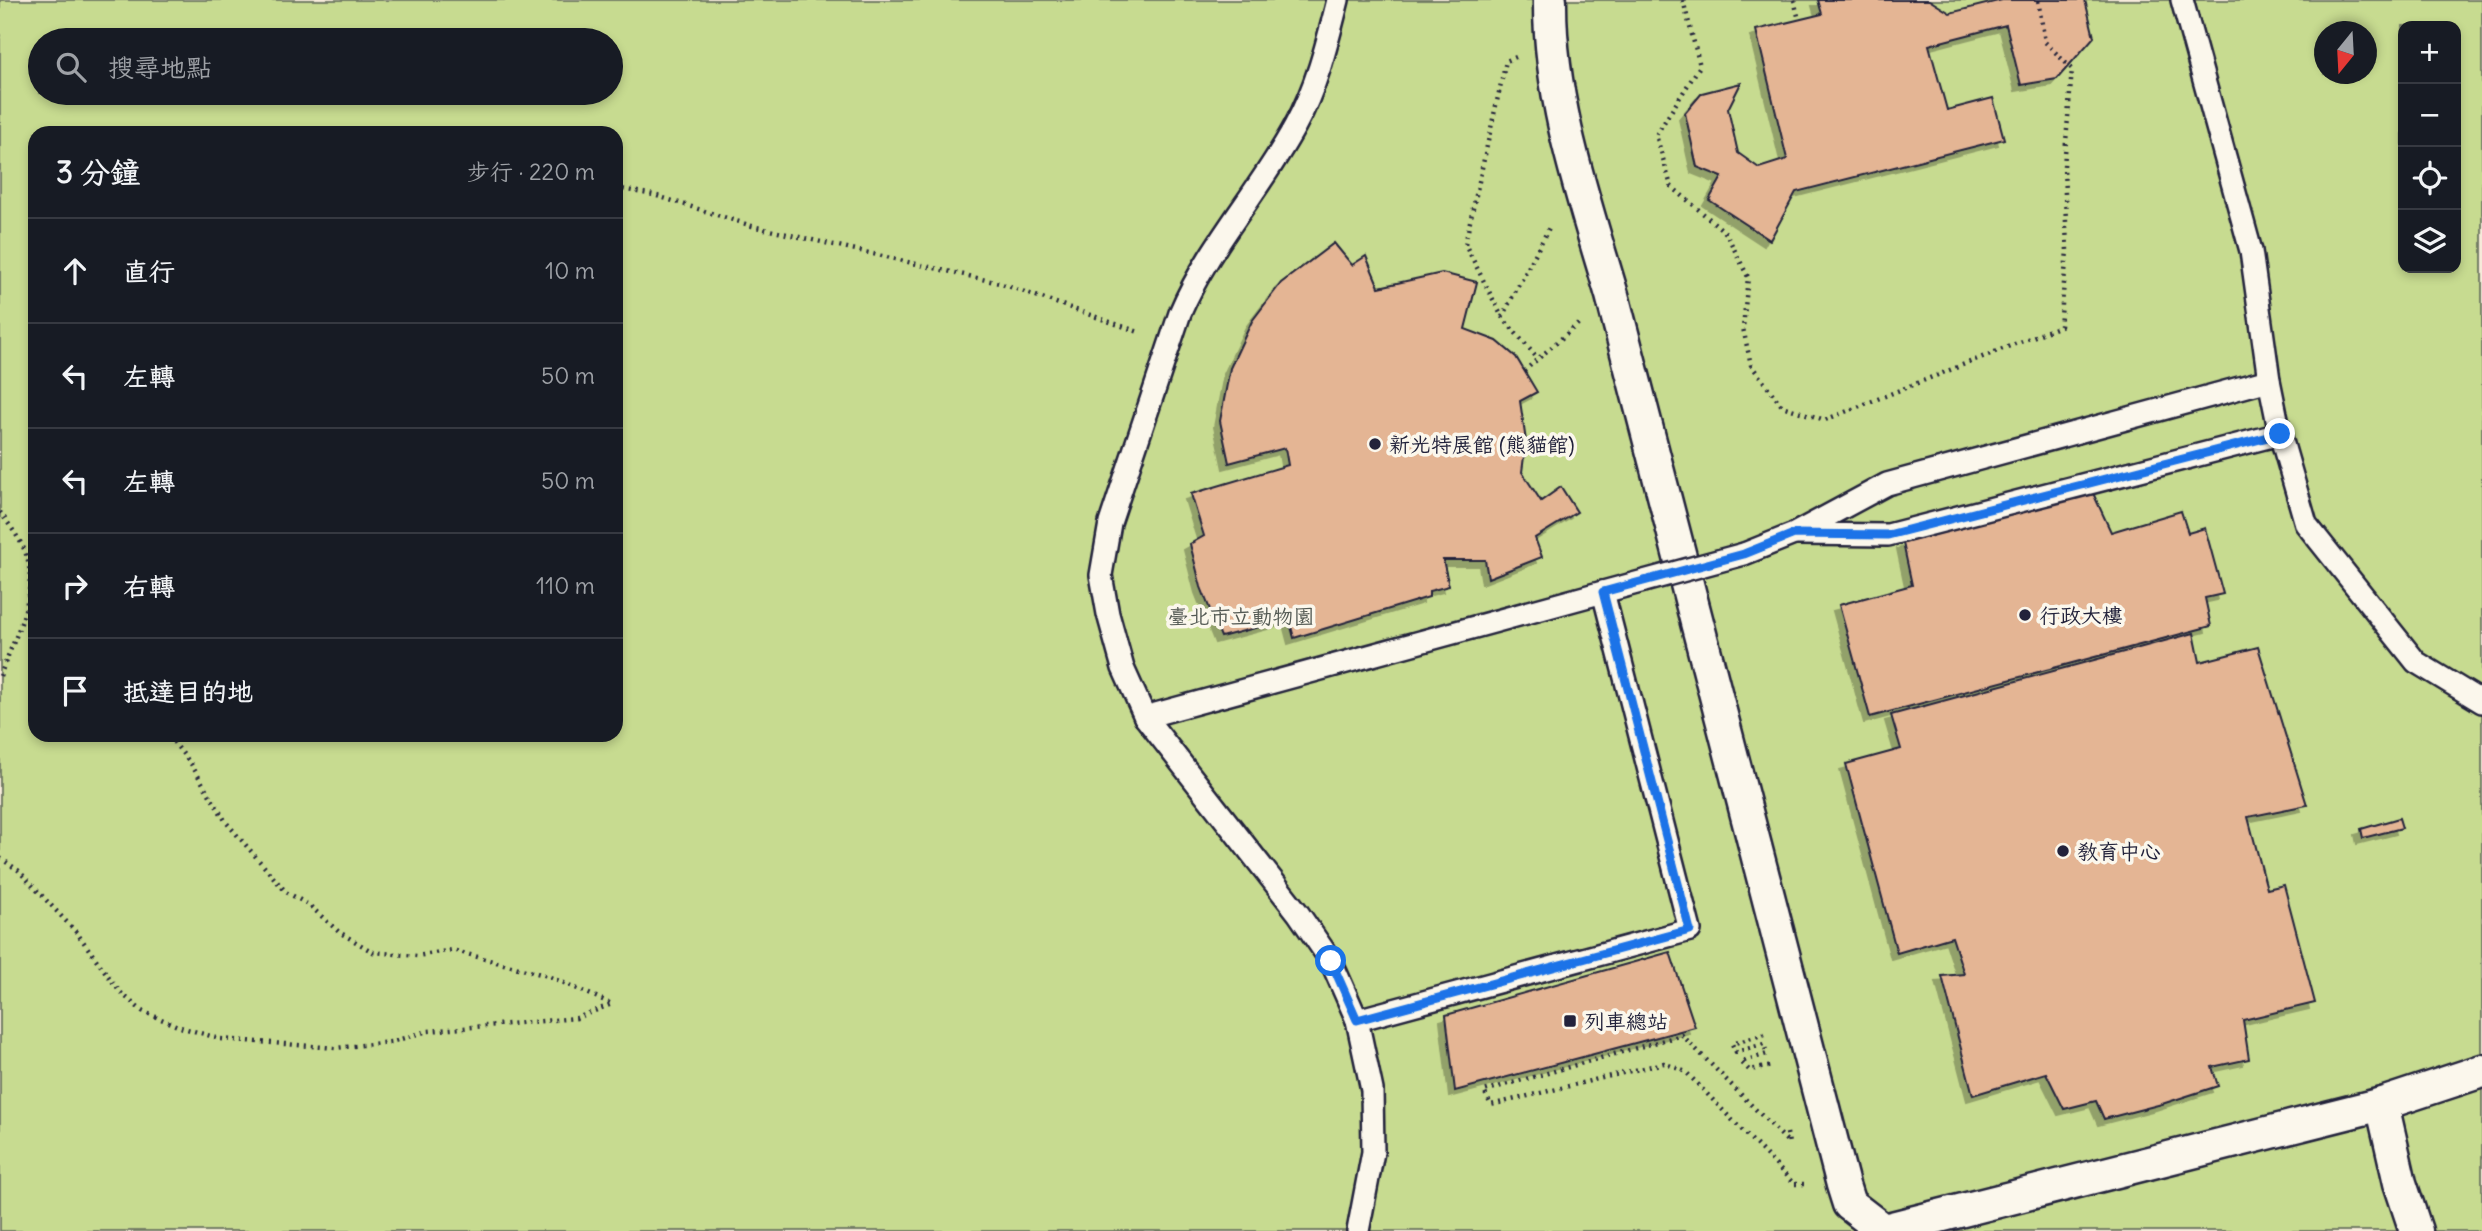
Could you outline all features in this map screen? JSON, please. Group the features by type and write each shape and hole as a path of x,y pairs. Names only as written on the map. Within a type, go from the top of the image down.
{"street":[{"path":"1550,0 1549,44 1577,175 1612,295 1751,825 1799,1023 1849,1204 1884,1231 2382,1104 2482,1071"},
{"path":"2382,1104 2400,1183 2416,1231"}],"lane":[{"path":"1338,0 1322,64 1308,101 1293,129 1194,279 1110,523 1101,575 1108,614 1124,668 1145,718 1298,913 1331,961 1357,1020 1372,1090 1373,1140 1358,1231"},
{"path":"2182,0 2251,251 2269,380 2280,434 2306,524 2416,662 2482,702"},
{"path":"1145,718 1744,554 1794,534 1887,484 2269,380"},
{"path":"1794,534 1888,535 2280,434"},
{"path":"1357,1020 1690,930 1603,592"}],"path":[{"path":"1683,0 1700,66 1656,135 1671,186 1726,233 1748,277 1743,328 1751,365 1782,406 1825,420 2060,326 2067,251 2064,166 2072,69 2045,42 2038,0"},
{"path":"1794,0 1799,20"},
{"path":"1538,359 1502,317 1465,244 1506,61 1549,44"},
{"path":"1502,317 1577,175"},
{"path":"623,189 654,195 752,226 999,283 1170,343"},
{"path":"1524,371 1612,295"},
{"path":"0,512 24,548 28,563"},
{"path":"0,676 24,612 28,576"},
{"path":"0,858 18,870 77,933 120,992 142,1011 180,1027 221,1039 336,1048 391,1042 428,1031 577,1018 612,1004 548,976 452,950 417,956 373,952 339,932 309,905 286,892 226,822 191,764 174,742"},
{"path":"1775,1077 1772,1064 1749,1070 1741,1062 1767,1054 1764,1044 1736,1052 1732,1044 1799,1023"},
{"path":"1786,1130 1789,1143 1682,1035 1484,1091 1491,1105 1664,1063 1686,1072 1794,1185 1843,1185"}],"green space":[{"name":"臺北市立動物園","path":"0,0 2482,0 2482,1231 0,1231"}],"building":[{"path":"1818,0 1929,0 1950,13 2002,0 2085,0 2094,37 2057,79 2021,85 2006,25 1929,45 1947,110 1993,98 2004,139 1796,192 1770,240 1709,200 1722,177 1697,167 1685,113 1702,93 1741,83 1728,109 1738,153 1759,168 1787,159 1756,30 1822,14"},
{"name":"新光特展館 (熊貓館)","path":"1334,243 1352,265 1366,256 1379,287 1442,273 1477,282 1465,329 1497,341 1516,357 1537,392 1520,401 1526,441 1522,472 1541,501 1561,487 1577,512 1535,538 1542,557 1488,578 1485,560 1443,560 1449,586 1429,591 1429,597 1294,638 1289,619 1221,637 1201,587 1190,544 1204,536 1191,494 1288,465 1285,448 1229,463 1220,421 1230,368 1252,321 1281,283"},
{"name":"行政大樓","path":"2093,493 2111,532 2181,511 2188,533 2205,528 2223,594 2205,598 2211,626 1870,717 1839,605 1912,585 1903,543"},
{"name":"教育中心","path":"2194,633 2200,662 2258,647 2307,805 2248,817 2267,889 2284,885 2315,1003 2243,1020 2249,1059 2212,1067 2218,1086 2162,1104 2104,1119 2096,1101 2064,1109 2046,1073 1973,1095 1942,976 1964,974 1952,937 1897,953 1846,764 1901,749 1891,715"},
{"path":"2399,818 2402,828 2363,838 2361,829"},
{"name":"列車總站","path":"1670,952 1695,1027 1455,1091 1446,1015"}],"place":[{"name":"新光特展館 (熊貓館)","path":"1375,444"},
{"name":"行政大樓","path":"2025,615"},
{"name":"教育中心","path":"2063,851"},
{"name":"列車總站","path":"1570,1021"}],"route":[{"path":"1331,961 1357,1020 1690,930 1603,592 1744,554 1794,534 1888,535 2280,434"}]}
